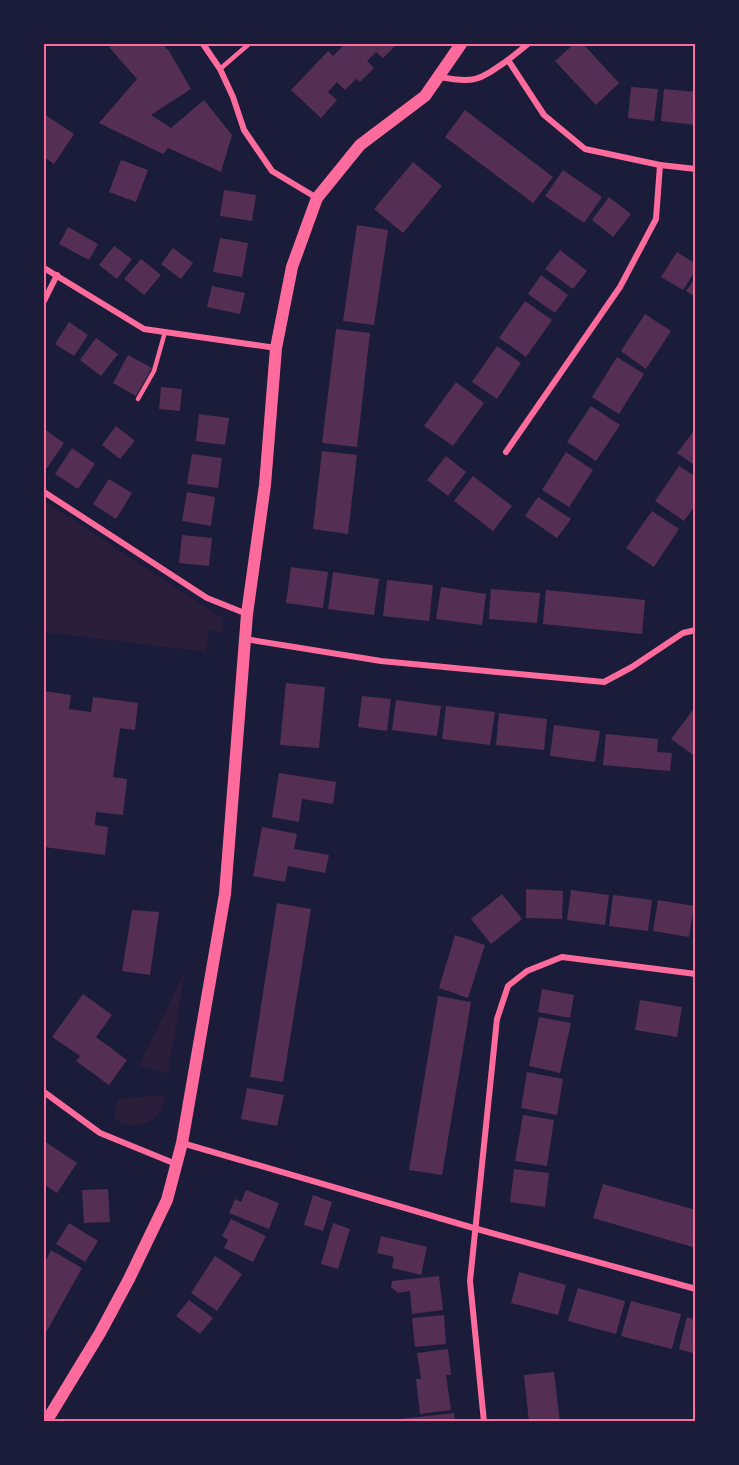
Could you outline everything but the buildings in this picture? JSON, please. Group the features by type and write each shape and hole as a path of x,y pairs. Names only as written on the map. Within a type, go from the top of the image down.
{"main road":[{"path":"46,1422 100,1333 129,1279 167,1200 182,1143 225,894 247,614 265,484 276,348 292,267 317,198 360,145 425,96 460,44"}],"street":[{"path":"203,44 220,69 233,97 244,130 272,171 317,198"},
{"path":"440,76 463,82 483,78 528,44"},
{"path":"508,60 544,115 585,149 660,165 696,169"},
{"path":"506,452 620,287 656,219 660,165"},
{"path":"44,268 144,329 276,348"},
{"path":"44,301 57,275"},
{"path":"44,492 207,598 247,614"},
{"path":"245,639 381,661 604,682 632,667 683,633 696,630"},
{"path":"484,1422 470,1281 497,1019 508,986 527,971 562,957 696,974"},
{"path":"44,1092 100,1133 177,1165"},
{"path":"182,1143 477,1229 696,1288"}],"lane":[{"path":"220,69 249,44"},
{"path":"138,399 154,371 165,332"}],"shaded area":[{"path":"44,501 222,618 223,633 209,629 206,652 44,632"},
{"path":"185,971 168,1074 139,1065"},
{"path":"164,1095 160,1112 147,1123 130,1125 121,1123 114,1117 118,1099"}]}
